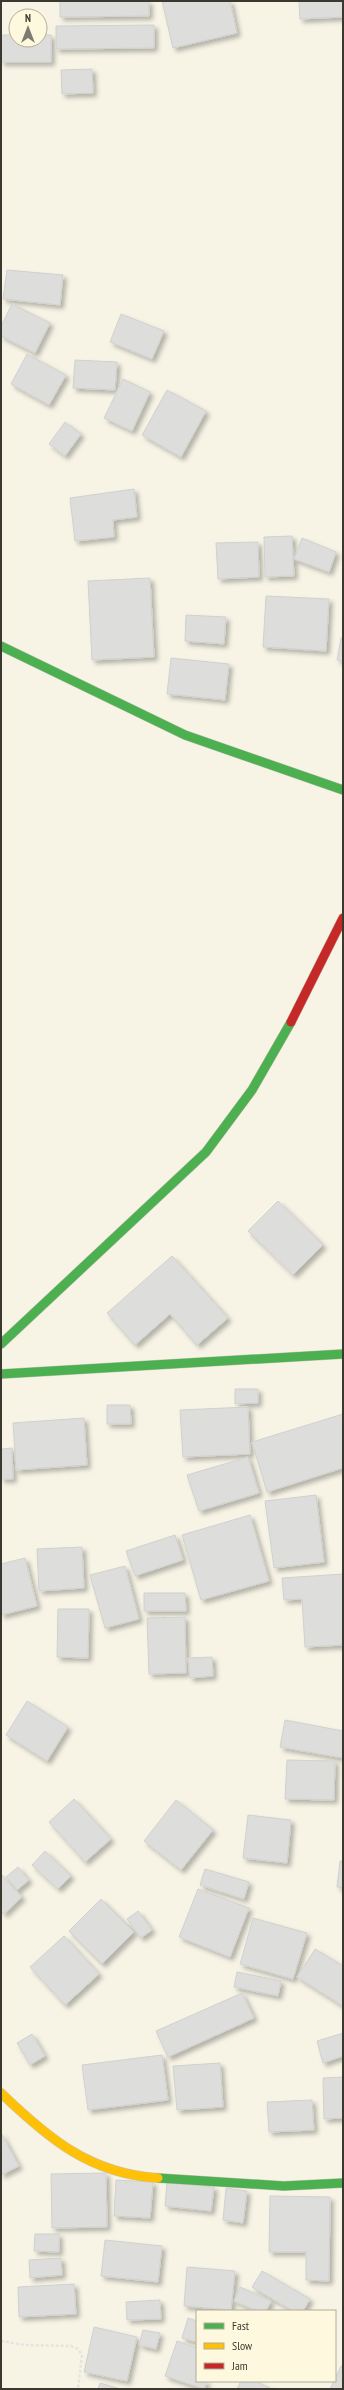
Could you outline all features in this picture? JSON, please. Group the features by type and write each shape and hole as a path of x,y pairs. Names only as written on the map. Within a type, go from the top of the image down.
{"street":[{"path":"1,646 185,735 343,790"},
{"path":"1,1344 159,1198 216,1142 241,1108 260,1076 310,986 343,918"},
{"path":"1,1374 343,1354"},
{"path":"1,2093 22,2114 64,2148 100,2166 139,2177 284,2186 343,2183"}],"path":[{"path":"1,2341 25,2345 71,2346 78,2349 82,2355 78,2389"}],"building":[{"path":"60,1 149,1 149,16 60,17"},
{"path":"162,1 230,1 237,33 173,48"},
{"path":"299,1 343,1 343,17 300,19"},
{"path":"154,25 154,48 56,49 56,26"},
{"path":"1,35 8,35 8,48 48,48 48,35 51,35 51,62 1,62"},
{"path":"92,69 93,93 62,94 61,70"},
{"path":"7,270 63,275 60,305 3,299"},
{"path":"12,304 50,323 35,353 1,336 1,326"},
{"path":"121,314 164,331 152,359 110,342"},
{"path":"27,354 66,375 49,405 11,384"},
{"path":"75,360 117,362 115,390 73,388"},
{"path":"123,379 150,392 132,431 104,418"},
{"path":"167,390 206,411 181,457 142,435"},
{"path":"65,422 81,434 65,456 49,444"},
{"path":"134,489 137,517 113,520 114,537 75,541 70,498"},
{"path":"292,536 294,576 265,577 264,537"},
{"path":"302,538 336,552 329,572 294,559"},
{"path":"258,542 259,577 218,579 216,543"},
{"path":"150,578 154,657 92,660 88,581"},
{"path":"266,596 329,599 326,651 263,647"},
{"path":"186,615 226,617 224,644 185,641"},
{"path":"341,638 343,638 343,661 337,660"},
{"path":"171,658 229,664 225,700 167,694"},
{"path":"278,1201 323,1245 293,1275 248,1231"},
{"path":"172,1256 228,1318 197,1345 170,1314 135,1345 107,1313"},
{"path":"235,1389 258,1389 258,1403 235,1404"},
{"path":"107,1405 130,1405 131,1424 107,1424"},
{"path":"248,1407 250,1454 183,1457 180,1410"},
{"path":"343,1414 343,1468 267,1492 252,1442"},
{"path":"84,1418 87,1465 16,1470 13,1423"},
{"path":"12,1448 13,1479 1,1479 1,1449"},
{"path":"248,1457 259,1493 199,1511 187,1475"},
{"path":"316,1495 324,1562 274,1568 265,1501"},
{"path":"250,1515 269,1581 201,1600 182,1535"},
{"path":"175,1535 183,1560 135,1576 126,1551"},
{"path":"82,1547 84,1588 39,1591 37,1549"},
{"path":"25,1558 37,1606 1,1615 1,1564"},
{"path":"125,1566 139,1619 105,1628 90,1575"},
{"path":"343,1574 343,1645 305,1647 302,1599 284,1600 282,1578"},
{"path":"144,1593 185,1593 186,1611 144,1611"},
{"path":"58,1609 89,1609 88,1658 57,1657"},
{"path":"185,1617 186,1673 149,1674 147,1618"},
{"path":"212,1657 213,1676 190,1678 188,1658"},
{"path":"27,1701 68,1727 47,1761 6,1735"},
{"path":"285,1720 343,1731 343,1758 280,1747"},
{"path":"287,1760 335,1761 334,1800 285,1799"},
{"path":"74,1799 111,1839 85,1862 49,1822"},
{"path":"176,1800 213,1830 181,1870 144,1841"},
{"path":"248,1815 291,1820 287,1863 243,1858"},
{"path":"45,1851 71,1876 58,1889 32,1865"},
{"path":"340,1861 343,1861 343,1888 337,1887"},
{"path":"18,1867 29,1880 17,1890 6,1877"},
{"path":"205,1869 249,1882 244,1899 200,1885"},
{"path":"1,1874 22,1897 4,1914 1,1911"},
{"path":"198,1889 249,1908 230,1957 179,1937"},
{"path":"101,1899 134,1932 102,1964 69,1931"},
{"path":"138,1911 152,1930 141,1938 127,1919"},
{"path":"253,1918 307,1933 293,1979 240,1964"},
{"path":"64,1936 99,1974 65,2005 30,1967"},
{"path":"315,1949 343,1966 343,2006 297,1977"},
{"path":"237,1972 281,1981 278,1996 234,1987"},
{"path":"242,1993 254,2018 168,2057 156,2031"},
{"path":"343,2033 343,2056 323,2063 317,2041"},
{"path":"32,2034 45,2056 30,2065 17,2043"},
{"path":"162,2055 168,2100 88,2110 82,2065"},
{"path":"220,2063 223,2107 177,2110 173,2066"},
{"path":"343,2077 343,2118 324,2119 323,2078"},
{"path":"312,2100 314,2130 269,2132 267,2102"},
{"path":"1,2133 19,2166 1,2175"},
{"path":"106,2173 107,2227 52,2228 51,2174"},
{"path":"116,2180 153,2182 150,2218 114,2216"},
{"path":"167,2182 214,2187 211,2211 165,2206"},
{"path":"226,2188 247,2191 243,2223 223,2220"},
{"path":"270,2196 330,2197 329,2281 306,2280 306,2252 269,2252"},
{"path":"35,2234 59,2234 59,2252 34,2251"},
{"path":"105,2240 162,2246 158,2282 101,2276"},
{"path":"61,2258 62,2275 30,2278 29,2260"},
{"path":"187,2267 235,2271 231,2310 184,2306"},
{"path":"262,2271 310,2299 304,2310 291,2310 252,2287"},
{"path":"74,2284 76,2314 19,2317 18,2287"},
{"path":"240,2287 271,2301 266,2310 255,2310 234,2301"},
{"path":"160,2300 161,2319 127,2320 126,2302"},
{"path":"188,2318 196,2321 196,2342 182,2338"},
{"path":"94,2327 137,2337 127,2381 84,2372"},
{"path":"143,2330 160,2333 156,2349 139,2345"},
{"path":"177,2341 196,2348 196,2382 207,2382 204,2389 165,2376"},
{"path":"341,2366 343,2366 343,2389 330,2389 333,2382 336,2382 336,2376"},
{"path":"240,2382 257,2382 272,2389 237,2389"},
{"path":"100,2383 120,2389 98,2389"}],"traffic: fast":[{"path":"1,646 185,735 343,790"},
{"path":"1,1344 206,1152 252,1090 291,1022"},
{"path":"1,1374 343,1354"},
{"path":"158,2178 284,2186 343,2183"}],"traffic: slow":[{"path":"1,2093 53,2139 72,2151 111,2169 134,2175 158,2178"}],"traffic: jam":[{"path":"291,1022 343,918"}]}
